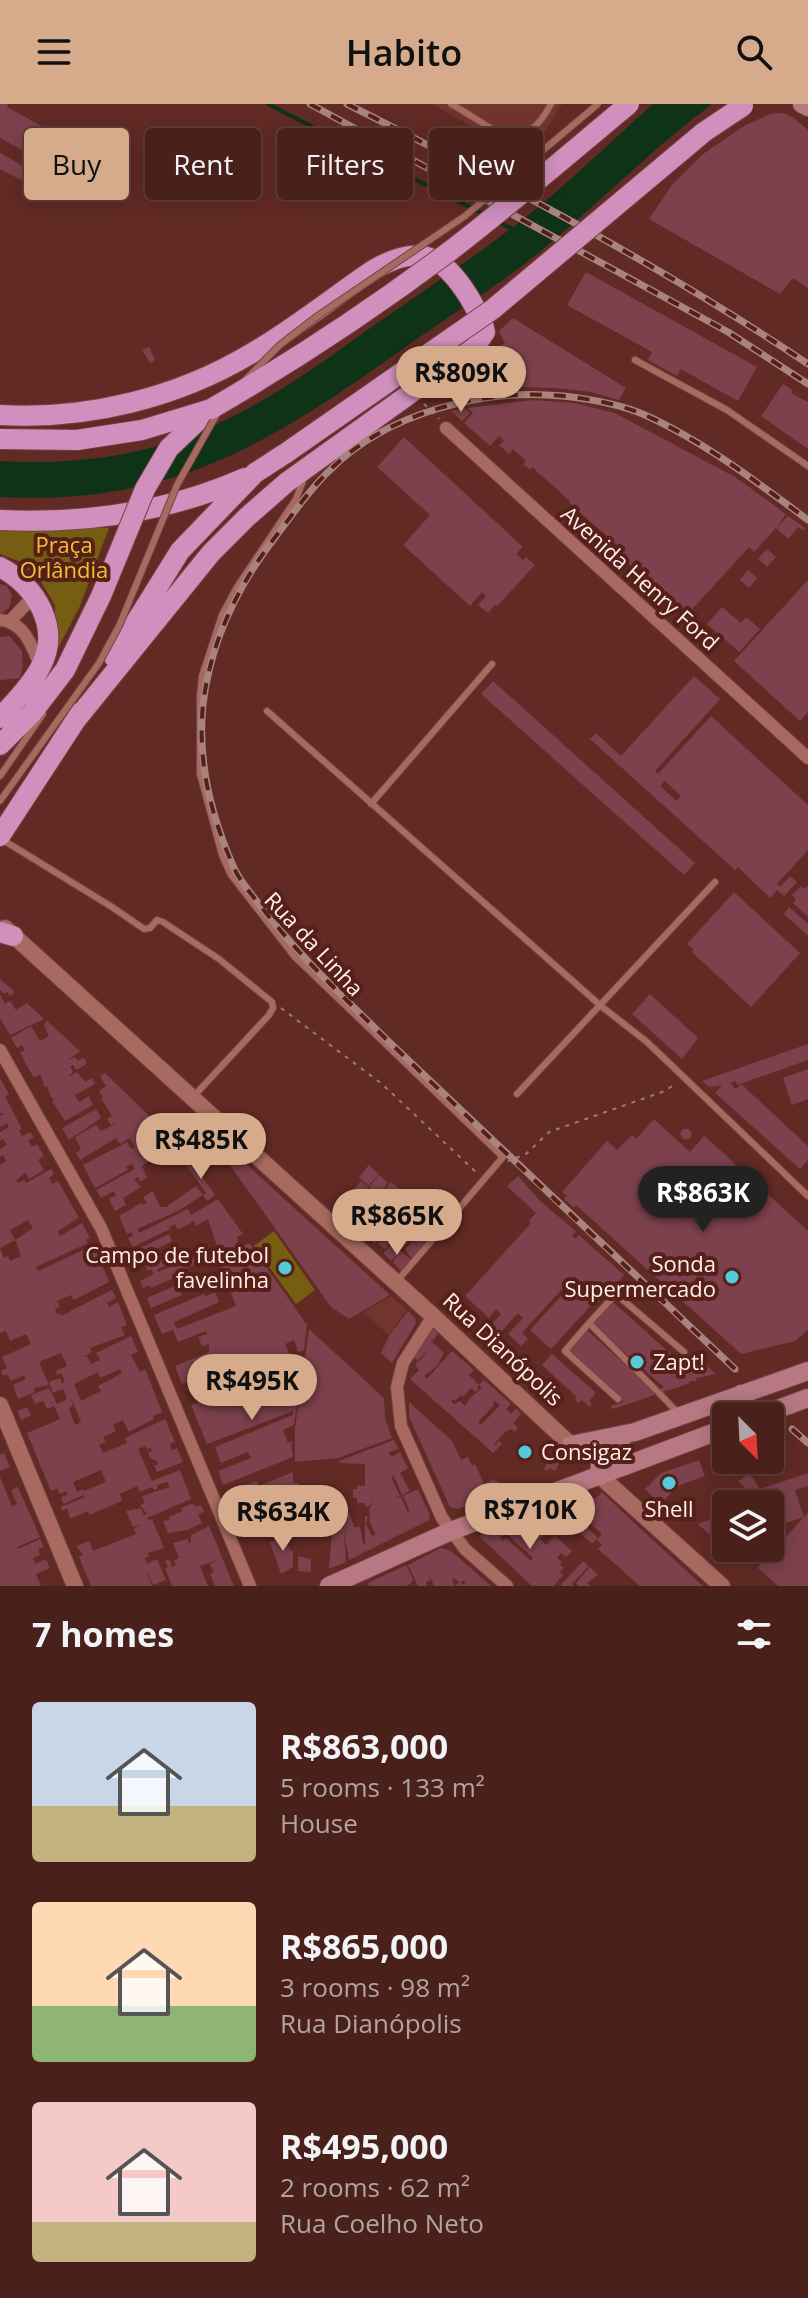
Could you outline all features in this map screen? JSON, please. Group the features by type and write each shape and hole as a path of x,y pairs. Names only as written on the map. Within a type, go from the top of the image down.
{"highway":[{"path":"0,439 77,440 142,430 211,409 279,370 408,282 629,104"},
{"path":"0,520 28,522 131,513 192,500 255,473 493,309 704,132 749,104"},
{"path":"0,415 58,415 107,408 156,396 194,382 252,354 391,260 417,255 439,260 462,286 485,332 475,347 307,468 247,517 211,553 75,721"},
{"path":"0,745 60,677 101,596 150,477 169,448 211,409"},
{"path":"0,837 180,551 255,473"},
{"path":"0,567 24,583 43,610 47,628 41,667 0,718"}],"main road":[{"path":"802,104 808,107"},
{"path":"571,1445 635,1432 808,1371"},
{"path":"739,1402 741,1394"},
{"path":"784,1407 808,1398"},
{"path":"600,1476 602,1452 635,1432"},
{"path":"329,1586 353,1581 451,1531 518,1504 712,1433"},
{"name":"Rua Dianópolis","path":"571,1445 600,1476"}],"street":[{"name":"Avenida Henry Ford","path":"446,428 808,758"},
{"path":"34,596 5,621 26,635 41,667"},
{"name":"Rua Dianópolis","path":"4,930 433,1316 571,1445"},
{"path":"0,1050 101,1228 250,1586"},
{"path":"433,1316 403,1363 397,1387 401,1426 425,1483 451,1531 465,1549 507,1586"},
{"path":"0,1405 75,1586"},
{"name":"Rua Dianópolis","path":"600,1476 722,1586"}],"lane":[{"path":"451,104 511,136 523,136 535,129 551,104"},
{"path":"0,801 99,663 120,624 177,485 213,418 253,369 319,315 465,216 598,104"},
{"path":"635,360 727,410 808,466"},
{"name":"Rua da Linha","path":"307,468 296,499 237,587 222,615 205,664 200,696 202,783 226,865 239,887 294,956 502,1156 503,1160 396,1283"},
{"path":"371,804 492,664"},
{"path":"0,776 46,709 60,677"},
{"path":"267,711 601,1006 637,1033 808,1196"},
{"path":"0,837 144,929 161,920 219,959 273,1004 269,1015 192,1098"},
{"path":"517,1094 715,882"},
{"path":"798,1187 808,1184"},
{"path":"618,1399 565,1351 616,1294 684,1352"},
{"path":"589,1323 681,1415"}],"path":[{"path":"410,394 434,411 446,428"},
{"path":"273,1004 287,1011 382,1084 484,1181"},
{"path":"508,1161 526,1154 549,1132 665,1091 682,1078"}],"shaded area":[{"path":"432,104 562,104 543,132 543,128 475,128"},
{"path":"653,104 712,104 527,262 316,408 222,459 173,477 120,490 63,497 0,497 0,461 44,462 131,453 201,431 278,391 517,224"},
{"path":"391,1296 407,1310 389,1335 363,1312"}],"green space":[{"name":"Praça Orlândia","path":"0,524 109,528 80,606 55,654 55,605 35,572 27,569 29,565 0,554"},
{"name":"Campo de futebol favelinha","path":"274,1231 315,1290 296,1304 254,1246"}],"building":[{"path":"0,104 8,104 7,107 45,128 24,128 24,151 0,138"},
{"path":"783,113 808,130 808,288 793,278 780,294 649,219 672,185 703,154 744,126 770,114"},
{"path":"0,153 24,166 24,174 21,180 0,169"},
{"path":"586,272 757,367 738,401 681,369 677,376 648,360 652,352 567,305"},
{"path":"513,318 626,388 619,400 591,392 555,388 521,387 483,391 469,372 502,349 500,346 505,343 499,331"},
{"path":"149,347 155,360 150,363 142,350"},
{"path":"783,384 793,390 791,393 808,402 808,449 761,416"},
{"path":"534,400 574,403 615,413 735,477 786,514 754,552 749,547 686,616 613,550 617,545 570,501 532,467 530,470 523,464 526,461 513,449 509,454 499,445 504,441 499,436 490,446 464,423 473,413 467,408"},
{"path":"464,408 470,413 462,421 451,411"},
{"path":"404,437 523,547 516,554 523,560 526,557 535,565 488,613 478,605 486,596 482,592 470,606 403,545 430,515 377,467"},
{"path":"788,516 805,528 798,527 788,539 776,528"},
{"path":"767,549 776,557 767,567 758,559"},
{"path":"748,570 757,578 749,588 740,580"},
{"path":"808,580 808,712 800,721 734,661"},
{"path":"0,584 7,586 12,596 9,608 0,614"},
{"path":"722,607 741,623 746,617 760,629 739,652 707,624"},
{"path":"9,636 22,651 23,667 20,678 0,680 0,637"},
{"path":"694,676 720,699 655,771 658,774 711,716 808,805 808,850 777,884 780,887 790,876 797,882 784,896 777,890 770,898 590,739 596,733 621,756","holes":["665,781 681,796 677,801 660,786"]},
{"path":"493,681 695,863 684,875 481,694"},
{"path":"801,886 804,889 808,886 808,917 793,903 796,899 792,895"},
{"path":"734,892 800,953 751,1007 687,944"},
{"path":"789,907 808,924 808,936 784,914"},
{"path":"0,979 15,992 10,996 7,992 4,994 0,990"},
{"path":"0,994 5,1004 10,1001 16,1010 27,1003 44,1019 10,1035 0,1018"},
{"path":"650,994 698,1038 682,1059 632,1014"},
{"path":"47,1021 80,1051 67,1061 75,1057 78,1061 84,1058 87,1064 76,1070 73,1065 70,1066 73,1072 68,1077 77,1072 85,1082 92,1078 95,1084 75,1095 79,1102 89,1096 93,1105 65,1121 40,1074 34,1078 20,1053 25,1050 22,1045 17,1048 11,1038 31,1026 40,1041 49,1036 44,1026"},
{"path":"808,1044 808,1060 737,1085 736,1081 730,1083 736,1089 741,1084 808,1146 808,1160 800,1169 715,1093 722,1085 709,1087 702,1081"},
{"path":"808,1069 808,1099 792,1105 783,1078"},
{"path":"105,1073 176,1142 142,1166 147,1178 140,1182 138,1177 134,1179 141,1187 123,1198 126,1205 115,1211 109,1199 116,1195 114,1191 101,1198 96,1190 135,1169 132,1164 126,1167 128,1170 95,1188 83,1165 127,1142 131,1149 135,1147 130,1138 120,1144 116,1138 80,1160 76,1153 81,1150 75,1137 96,1125 101,1131 119,1122 111,1125 107,1119 112,1116 99,1091 106,1086 100,1076"},
{"path":"0,1078 9,1094 5,1096 22,1129 19,1130 22,1136 30,1132 34,1137 28,1141 32,1147 37,1144 44,1156 38,1160 44,1170 29,1179 26,1172 16,1181 24,1180 26,1183 51,1169 54,1174 49,1178 52,1184 58,1181 79,1218 58,1231 60,1236 82,1223 90,1238 86,1240 88,1243 36,1267 38,1271 94,1245 109,1282 74,1300 71,1295 57,1301 60,1306 55,1309 57,1314 61,1316 112,1290 116,1298 107,1303 109,1307 118,1302 127,1325 121,1327 125,1335 90,1348 92,1352 82,1357 87,1356 91,1364 100,1360 96,1353 131,1336 138,1352 131,1355 140,1372 145,1369 162,1412 129,1432 123,1420 113,1425 116,1431 103,1437 106,1442 99,1445 103,1453 127,1443 125,1438 165,1419 175,1442 170,1444 172,1450 177,1448 183,1462 157,1472 154,1466 158,1464 148,1453 152,1451 151,1448 138,1449 152,1481 180,1470 191,1499 147,1518 149,1521 152,1519 164,1548 148,1553 149,1556 145,1558 147,1564 157,1559 166,1580 153,1585 149,1575 146,1576 152,1586 91,1586 79,1557 83,1555 76,1546 89,1541 93,1551 136,1534 134,1529 141,1524 133,1527 126,1511 141,1508 144,1515 147,1514 140,1505 145,1503 142,1496 170,1487 167,1482 157,1485 158,1488 154,1490 152,1487 140,1492 137,1486 120,1494 122,1501 89,1515 88,1511 70,1519 67,1508 62,1511 61,1507 84,1495 63,1504 61,1497 68,1495 66,1491 60,1494 57,1488 51,1491 27,1433 60,1419 54,1406 47,1409 43,1401 35,1404 31,1395 49,1388 57,1404 67,1399 63,1389 53,1393 49,1382 60,1378 62,1383 65,1381 56,1371 67,1366 61,1353 39,1362 49,1385 34,1388 35,1392 18,1399 13,1385 26,1379 24,1375 11,1381 8,1374 3,1376 1,1371 7,1368 2,1357 31,1344 26,1334 10,1341 6,1331 0,1333 0,1248 0,1165 6,1161 3,1155 0,1157 0,1149 7,1145 3,1139 0,1141 0,1132 9,1127 7,1123 0,1127 0,1116 4,1114 0,1113","holes":["28,1220 33,1228 15,1240 10,1230","15,1240 21,1256 10,1261 8,1256 4,1258 0,1248","120,1369 122,1373 98,1386 101,1391 81,1401 74,1384 98,1372 100,1378","71,1398 81,1422 75,1425 69,1408 73,1406","101,1470 106,1482 77,1492 73,1482"]},
{"path":"96,1109 101,1118 69,1140 62,1128"},
{"name":"Sonda Supermercado","path":"654,1119 690,1152 704,1136 808,1231 808,1330 795,1341 741,1354 576,1205 574,1208 564,1199 567,1196 562,1192 607,1141 617,1150 632,1135 636,1139"},
{"path":"207,1128 390,1295 349,1319 331,1307 205,1130"},
{"path":"686,1128 692,1134 686,1140 680,1134"},
{"path":"190,1160 215,1195 207,1201 203,1195 206,1193 185,1164"},
{"path":"369,1165 379,1174 368,1186 359,1177"},
{"path":"379,1175 388,1183 378,1196 369,1187"},
{"path":"518,1176 540,1201 576,1231 572,1236 575,1239 579,1235 624,1275 551,1349 530,1330 574,1282 571,1279 522,1333 528,1339 521,1346 508,1334 523,1318 518,1313 489,1345 480,1337 501,1314 496,1309 489,1318 465,1296 531,1223 529,1221 536,1213 507,1186"},
{"path":"361,1181 370,1190 359,1202 351,1193"},
{"path":"391,1182 401,1190 390,1203 381,1194"},
{"path":"196,1186 203,1195 178,1211 137,1229 139,1233 188,1209 191,1215 218,1199 243,1234 237,1237 238,1246 250,1244 307,1325 304,1350 298,1352 294,1340 285,1344 290,1355 210,1386 205,1375 182,1384 175,1366 209,1352 209,1344 202,1346 198,1337 207,1334 206,1331 178,1342 173,1330 162,1334 154,1315 215,1292 219,1302 174,1322 177,1329 236,1306 218,1261 208,1265 203,1252 217,1246 208,1219 196,1226 194,1221 178,1230 175,1224 133,1247 128,1238 133,1236 132,1232 127,1234 119,1216 141,1203 147,1203 143,1197 153,1191 160,1207 166,1207"},
{"path":"370,1192 395,1209 391,1202 402,1192 411,1198 397,1214 401,1211 407,1217 399,1228 382,1217 378,1221 360,1203"},
{"path":"350,1195 358,1203 355,1208 358,1205 377,1223 382,1219 390,1224 375,1244 340,1207"},
{"path":"413,1199 443,1223 432,1236 401,1210"},
{"path":"409,1218 421,1227 412,1238 402,1227"},
{"path":"392,1226 399,1232 385,1249 377,1243"},
{"path":"423,1228 431,1236 412,1259 405,1249 412,1241 419,1246 412,1240"},
{"path":"401,1231 410,1240 403,1248 394,1241"},
{"path":"169,1234 172,1241 140,1258 143,1264 134,1268 128,1254"},
{"path":"392,1243 411,1260 401,1271 393,1262 399,1253 391,1261 384,1253"},
{"path":"182,1247 183,1251 163,1262 165,1266 157,1269 158,1272 193,1257 196,1264 182,1270 183,1274 151,1288 150,1285 143,1288 140,1281 154,1274 151,1269 148,1271 144,1263"},
{"path":"177,1285 182,1295 151,1308 147,1298"},
{"path":"613,1302 682,1364 692,1353 716,1374 613,1409 610,1406 624,1402 568,1351 587,1330 654,1391 664,1387 592,1324"},
{"path":"408,1311 416,1323 392,1363 381,1353 389,1336"},
{"path":"429,1324 438,1334 432,1342 444,1353 437,1366 424,1376 427,1379 452,1351 474,1370 469,1375 479,1385 484,1380 511,1404 506,1409 511,1414 516,1408 521,1414 513,1423 518,1428 514,1432 511,1429 506,1431 494,1444 499,1441 502,1444 493,1453 410,1379 419,1370 417,1360 419,1362 429,1349 418,1360 410,1357","holes":["479,1385 482,1388 465,1406 460,1401 454,1404 451,1401 461,1395 463,1397 471,1388 476,1392","494,1400 500,1405 481,1425 478,1422 493,1406"]},
{"path":"309,1329 384,1398 385,1419 392,1438 338,1458 295,1462 295,1428"},
{"path":"552,1354 596,1393 589,1401 592,1404 590,1407 582,1400 578,1403 577,1397 542,1365"},
{"path":"303,1362 294,1425 283,1430 288,1443 293,1441 293,1457 223,1485 218,1471 251,1458 248,1452 221,1463 215,1447 293,1415 293,1411 207,1444 191,1405"},
{"path":"409,1402 452,1441 461,1460 468,1457 472,1466 475,1464 484,1484 494,1479 507,1490 458,1509 450,1507 409,1417"},
{"path":"27,1407 31,1415 21,1420 17,1411"},
{"path":"394,1440 399,1449 389,1452 391,1457 400,1452 408,1468 400,1473 410,1491 402,1495 394,1476 391,1477 400,1496 395,1498 401,1497 408,1513 403,1496 418,1489 430,1515 429,1520 349,1560 344,1532 346,1562 329,1569 332,1532 323,1532 323,1523 331,1523 331,1515 349,1512 354,1527 360,1527 363,1544 365,1516 368,1517 366,1524 372,1536 376,1534 370,1523 369,1509 374,1501 365,1506 365,1503 357,1503 357,1498 353,1498 353,1489 365,1486 365,1464 339,1461"},
{"path":"4,1453 10,1467 0,1471 0,1455"},
{"path":"552,1457 560,1461 555,1471 543,1469"},
{"name":"Shell","path":"699,1460 705,1476 669,1489 672,1492 660,1504 645,1489 661,1473"},
{"path":"293,1472 293,1483 299,1483 297,1512 282,1520 280,1515 286,1512 285,1507 270,1514 272,1520 244,1536 242,1531 248,1528 244,1518 238,1520 232,1507 238,1504 235,1496 229,1499 226,1491 257,1481 259,1486"},
{"path":"808,1473 808,1486 795,1490 804,1517 784,1523 784,1490 747,1490 738,1481 750,1474 760,1489"},
{"path":"0,1477 12,1506 17,1504 11,1490 18,1487 40,1537 18,1549 40,1539 44,1547 38,1549 40,1555 33,1558 35,1564 46,1559 50,1568 36,1574 41,1586 0,1586"},
{"path":"602,1492 703,1586 640,1586 598,1549 602,1545 597,1540 602,1534 574,1509 571,1512 598,1538 592,1544 551,1506 577,1497 583,1501 590,1494 595,1499"},
{"path":"194,1503 195,1507 201,1505 204,1512 198,1514 202,1523 187,1530 168,1533 163,1521 170,1520 169,1517 183,1511 181,1508"},
{"path":"808,1512 808,1586 778,1586 758,1568 763,1562 784,1562 784,1539"},
{"path":"529,1513 549,1530 540,1539 546,1545 555,1536 572,1551 566,1557 561,1553 557,1558 564,1568 560,1572 563,1575 554,1586 532,1586 480,1537 482,1530 492,1525 503,1535 500,1538 503,1541 506,1538 531,1561 533,1558 508,1535 518,1525 511,1519"},
{"path":"712,1518 712,1537 698,1524"},
{"path":"209,1526 234,1586 215,1586 210,1564 219,1559 200,1566 208,1586 172,1586 165,1561 169,1559 172,1567 176,1565 174,1560 179,1558 173,1543 187,1539 189,1543 191,1535"},
{"path":"293,1533 293,1538 286,1541 293,1550 293,1567 281,1574 270,1542"},
{"path":"441,1548 451,1551 491,1586 455,1586 466,1582 463,1580 461,1583 452,1577 454,1586 434,1586 429,1574 427,1586 418,1586 408,1565"},
{"path":"298,1556 311,1559 311,1572 298,1571"},
{"path":"583,1561 589,1566 572,1584 574,1586 560,1586"},
{"path":"406,1565 413,1579 406,1586 369,1586 368,1583"},
{"path":"590,1567 598,1575 587,1583 591,1586 579,1586 576,1583"}],"waterway":[{"path":"268,104 487,216"},
{"path":"498,222 515,230"}],"railway":[{"path":"310,104 728,332 808,384"},
{"path":"347,104 639,259 808,364"},
{"path":"735,1369 385,1038 277,927 234,868 219,829 204,768 203,705 212,659 238,595 262,555 301,502 352,451 378,434 437,409 501,396 563,396 605,402 667,425 709,450 808,520"},
{"path":"792,1429 808,1443"}],"place":[{"name":"Campo de futebol favelinha","path":"285,1268"},
{"name":"Sonda Supermercado","path":"732,1277"},
{"name":"Zapt!","path":"637,1362"},
{"name":"Consigaz","path":"525,1452"},
{"name":"Shell","path":"669,1483"}]}
